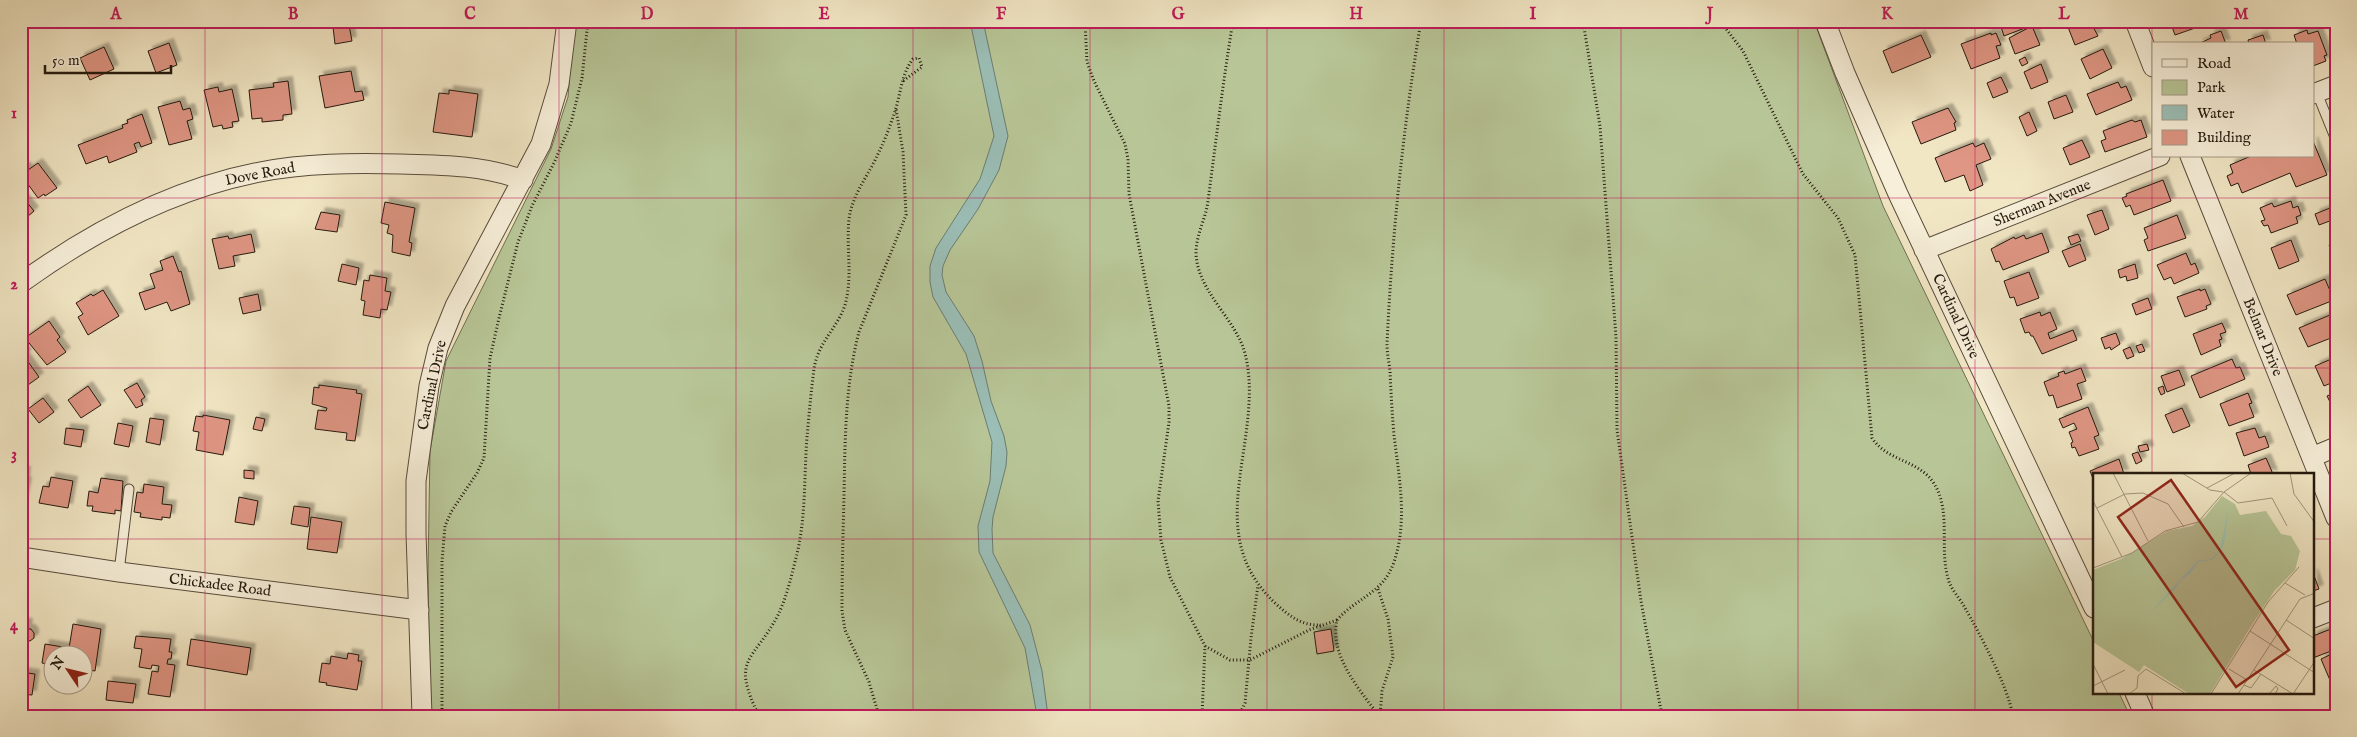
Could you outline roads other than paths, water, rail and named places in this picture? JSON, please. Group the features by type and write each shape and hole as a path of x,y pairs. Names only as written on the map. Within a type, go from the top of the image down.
{"street":[{"name":"Cardinal Drive","path":"422,716 416,481 429,386 438,348 455,306 541,144 559,84 567,21"},
{"name":"Cardinal Drive","path":"1825,21 1853,91 1924,250 2093,606"},
{"path":"2135,21 2152,64"},
{"path":"2315,93 2336,85"},
{"name":"Sherman Avenue","path":"1924,250 2155,158"},
{"name":"Belmar Drive","path":"2191,158 2336,518"},
{"name":"Dove Road","path":"21,283 69,250 110,226 159,203 206,185 260,172 304,166 377,163 428,164 495,170 523,180"},
{"path":"2312,457 2336,447"},
{"name":"Chickadee Road","path":"21,557 119,572 419,610"},
{"path":"2314,618 2336,609"},
{"path":"2135,694 2145,716"}],"lane":[{"path":"2315,93 2336,140"},
{"path":"119,572 129,489"}],"water":[{"path":"970,21 983,21 1008,136 999,170 978,209 950,250 943,266 942,275 946,292 974,336 991,401 1004,436 1007,452 1006,466 993,517 993,553 1030,625 1042,671 1048,716 1037,716 1025,648 979,552 978,526 990,481 992,442 966,354 933,297 930,282 930,266 936,248 980,179 994,136"}]}
